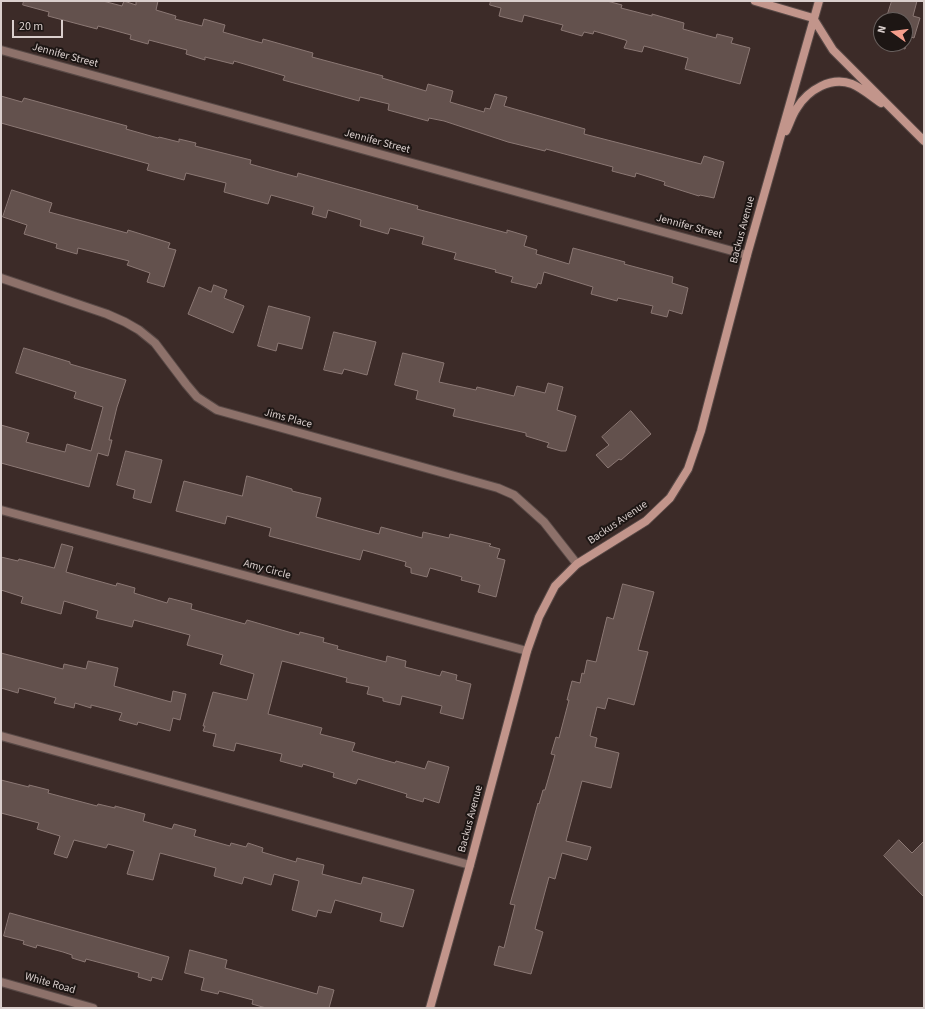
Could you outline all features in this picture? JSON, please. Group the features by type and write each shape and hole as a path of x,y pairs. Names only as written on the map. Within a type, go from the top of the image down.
{"street":[{"path":"755,1 813,18 833,50 924,141"},
{"name":"Backus Avenue","path":"430,1008 527,651 539,617 555,586 578,564 646,521 670,498 688,469 701,431 747,255 819,1"},
{"name":"Jennifer Street","path":"1,50 747,255"},
{"path":"776,151 797,108 810,93 824,84 837,82 852,84 893,111"},
{"name":"Jims Place","path":"1,278 107,314 139,330 155,343 197,396 217,410 498,488 514,495 544,522 578,564"},
{"name":"Amy Circle","path":"1,510 527,651"},
{"path":"1,736 470,865"},
{"name":"White Road","path":"1,982 93,1008"}],"building":[{"path":"24,1 103,1 122,6 124,1 136,5 136,1 158,1 156,10 176,16 175,19 202,26 204,19 225,25 223,32 262,43 263,39 313,53 312,57 383,76 382,78 426,91 428,84 453,91 450,102 484,112 485,108 490,109 495,94 507,97 504,106 585,129 584,134 701,164 704,156 724,162 714,198 699,196 664,185 665,182 636,173 635,177 612,171 613,167 546,149 545,151 508,142 444,121 429,118 428,121 388,110 389,104 360,97 359,101 283,80 285,76 234,61 233,64 205,57 205,60 186,54 187,50 149,40 148,44 130,39 131,35 98,26 97,29 48,16 49,12 23,5"},
{"path":"491,1 607,1 622,5 621,8 652,16 652,14 684,23 683,29 716,38 717,34 733,38 731,43 750,48 740,84 685,69 688,58 644,46 642,52 624,48 627,41 594,31 593,34 584,32 582,36 561,30 563,25 524,15 522,22 499,16 501,8 490,5"},
{"path":"892,1 917,1 913,16 913,12 889,12"},
{"path":"913,16 920,18 913,38"},
{"path":"1,96 22,102 24,98 127,126 126,129 158,138 179,142 179,139 196,143 195,146 251,160 250,164 297,177 298,173 418,206 417,209 507,233 507,230 527,236 524,246 537,250 536,254 569,264 573,248 673,277 672,283 688,288 682,314 669,310 667,317 651,313 653,306 618,298 617,301 591,294 593,287 544,272 541,284 538,283 536,288 511,282 513,277 495,272 496,270 454,259 456,253 422,244 424,237 390,228 388,234 360,226 361,220 328,210 326,218 312,214 314,207 271,195 268,204 224,192 226,183 186,173 184,180 147,170 149,164 1,123"},
{"path":"12,190 52,203 49,212 127,233 128,230 170,243 168,248 176,250 164,287 147,282 150,273 127,265 129,261 78,248 77,254 56,248 57,244 24,234 27,225 3,217"},
{"path":"214,285 227,290 224,298 244,306 233,333 188,314 199,287 211,292"},
{"path":"269,306 310,317 302,349 278,343 276,351 258,346"},
{"path":"334,332 376,342 367,375 344,369 342,374 324,370"},
{"path":"24,348 70,362 70,364 126,380 117,407 109,440 112,440 108,456 98,453 89,487 1,463 1,425 29,433 26,442 65,452 67,444 91,451 103,407 74,398 76,392 16,373"},
{"path":"403,353 444,363 439,382 476,390 477,387 514,396 517,386 545,393 548,383 563,387 557,410 576,416 566,451 547,447 549,443 526,436 526,433 453,416 455,409 416,399 418,391 395,385"},
{"path":"631,411 651,434 621,460 619,459 608,468 596,455 609,445 602,437"},
{"path":"126,451 162,460 151,503 133,498 135,490 117,485"},
{"path":"247,476 292,489 292,491 321,498 316,517 379,534 381,527 422,538 423,532 449,538 450,534 491,544 489,546 500,549 497,558 505,560 496,597 478,592 480,585 461,580 462,577 430,568 427,577 411,573 411,568 405,566 406,562 363,550 360,560 269,536 271,528 227,516 225,524 176,511 184,481 242,496"},
{"path":"62,544 73,547 66,572 116,586 117,583 135,588 134,593 167,603 169,598 192,604 191,609 245,624 247,620 299,635 300,632 324,638 323,642 338,646 337,649 386,662 387,656 406,661 405,667 440,676 442,671 457,675 456,680 471,684 463,719 440,713 442,706 402,696 400,705 383,701 383,698 367,694 369,687 346,682 347,678 282,661 268,714 322,728 320,734 355,743 352,751 395,763 396,761 425,769 428,761 449,767 439,803 424,798 423,802 406,797 407,794 358,779 356,784 333,777 334,773 303,764 302,767 280,761 282,754 236,743 234,751 213,746 216,734 203,731 205,726 203,726 213,692 247,700 254,674 220,664 223,655 187,645 190,635 134,620 132,627 96,618 98,611 64,601 61,614 21,603 23,597 1,590 1,557 18,561 19,559 54,568"},
{"path":"623,584 654,592 638,650 648,652 634,705 608,698 605,709 597,707 590,736 597,738 595,747 619,753 611,788 582,781 566,841 591,847 587,860 562,853 555,879 549,877 535,929 543,932 531,974 494,965 499,946 504,948 515,905 510,904 538,803 539,804 543,790 545,790 555,755 551,754 556,737 559,738 569,700 567,700 572,681 580,683 582,673 584,674 587,660 596,662 607,617 613,619"},
{"path":"1,653 63,669 64,664 86,669 88,661 118,668 114,686 171,702 173,691 186,694 180,720 173,718 170,731 138,722 137,725 119,720 122,713 91,705 91,708 75,703 74,708 54,703 56,698 19,688 18,693 1,688"},
{"path":"1,780 49,790 48,793 97,806 98,804 115,808 115,806 145,814 143,821 172,829 174,824 196,830 194,836 230,846 231,843 246,847 248,843 263,848 262,852 296,862 297,858 324,865 322,874 361,884 363,877 414,890 403,927 380,921 382,913 335,900 331,913 318,910 316,917 292,910 299,881 274,874 271,885 244,877 242,884 214,876 216,868 160,853 153,880 127,874 134,851 108,844 106,848 74,840 67,858 54,854 60,836 37,829 39,823 1,813"},
{"path":"899,840 912,853 924,841 924,897 884,856"},
{"path":"10,913 169,957 162,980 152,977 151,981 138,977 139,973 86,959 85,962 72,958 72,955 63,952 37,945 36,948 23,944 24,941 4,936"},
{"path":"190,950 227,960 225,968 317,994 319,986 334,990 329,1008 266,1008 252,1004 253,1000 219,991 218,994 201,990 204,978 185,973"}]}
